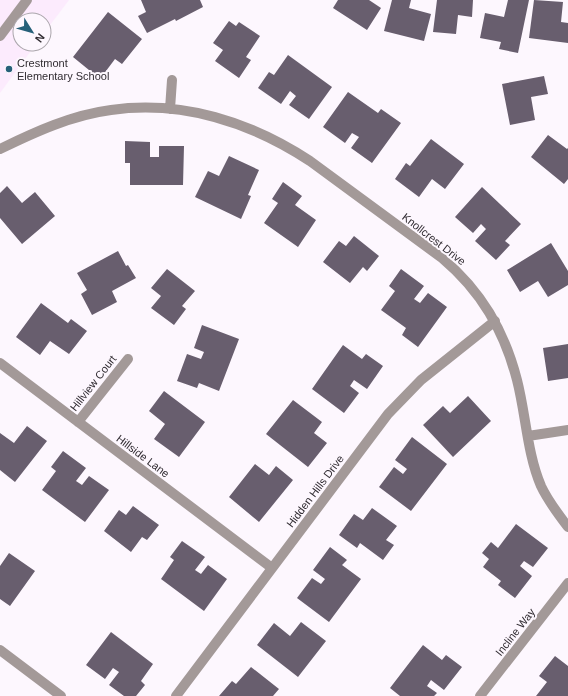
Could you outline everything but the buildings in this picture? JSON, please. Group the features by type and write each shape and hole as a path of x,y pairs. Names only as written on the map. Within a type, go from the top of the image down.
{"street":[{"path":"0,36 27,0"},
{"path":"170,109 172,80"},
{"name":"Knollcrest Drive","path":"0,149 32,133 69,120 110,110 146,107 198,112 226,120 261,132 310,160 442,258 460,273 479,295 495,321 517,379 534,466 542,487 556,511 568,527"},
{"name":"Hidden Hills Drive","path":"176,696 388,414 421,380 495,321"},
{"name":"Hillview Court","path":"78,422 128,359"},
{"name":"Hillside Lane","path":"0,363 272,568"},
{"path":"528,436 568,430"},
{"name":"Incline Way","path":"480,696 568,583"},
{"path":"0,650 61,696"}],"shaded area":[{"name":"Crestmont Elementary School","path":"0,0 69,0 52,22 52,12 12,12 12,52 30,52 0,93"}],"place":[{"name":"Crestmont Elementary School","path":"9,69"}]}
